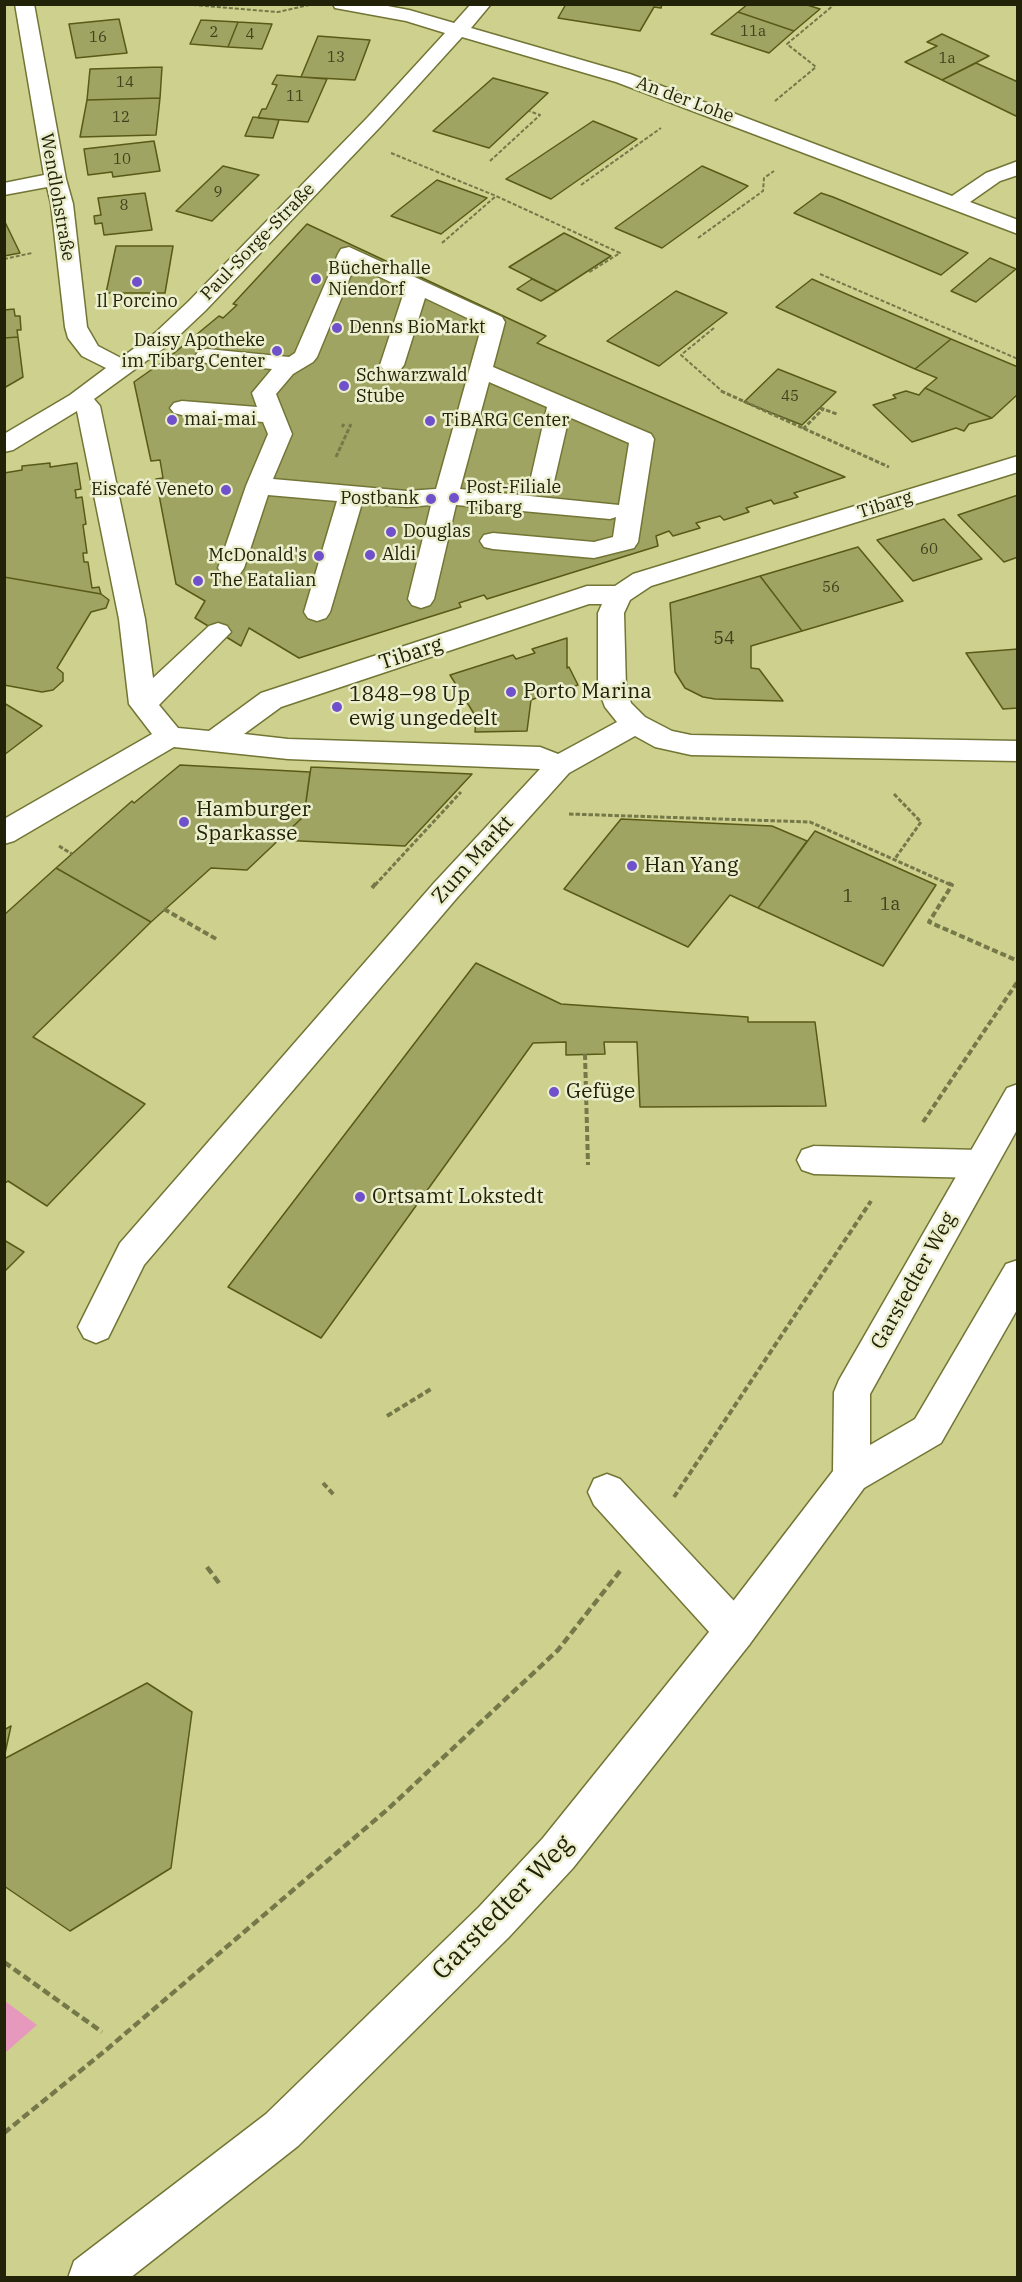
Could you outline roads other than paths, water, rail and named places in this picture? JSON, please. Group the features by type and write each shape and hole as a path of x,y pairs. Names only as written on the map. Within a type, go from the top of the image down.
{"street":[{"name":"Wendlohstraße","path":"24,4 55,179 62,204 76,327 80,338 90,351 123,368"},
{"name":"An der Lohe","path":"342,4 409,16 623,78 747,123 1017,228"},
{"name":"Paul-Sorge-Straße","path":"4,445 78,400 163,338 197,306 357,140 461,30 482,4"},
{"path":"954,204 993,177 1017,167"},
{"path":"4,189 55,179"},
{"path":"231,568 258,486 280,434 264,393 285,369 305,357 349,254 494,322 446,496 421,599"},
{"path":"392,365 417,286"},
{"path":"207,356 292,364"},
{"path":"481,370 642,439 625,542 594,550 493,541"},
{"path":"78,400 88,406 132,619 143,704 170,736"},
{"path":"541,486 560,404"},
{"path":"182,408 271,415"},
{"name":"Tibarg","path":"214,742 271,700 587,596 620,595 642,580 1017,463"},
{"path":"258,486 407,499 446,496 610,511"},
{"path":"317,612 352,494"},
{"path":"620,595 611,613 612,688 618,707 635,724 665,740 691,746 1017,751"},
{"path":"143,704 218,632"},
{"name":"Zum Markt","path":"96,1327 132,1254 237,1130 516,813 559,766 635,724"},
{"path":"4,833 170,736 288,749 540,757 559,766"},
{"name":"Garstedter Weg","path":"851,1476 852,1392 1017,1096"},
{"path":"814,1160 979,1164"},
{"name":"Garstedter Weg","path":"91,2277 282,2130 494,1922 558,1853 735,1631 851,1476 927,1431 1017,1275"},
{"path":"608,1492 647,1538 735,1631"}],"place":[{"name":"Bücherhalle Niendorf","path":"316,279"},
{"name":"Il Porcino","path":"137,282"},
{"name":"Denns BioMarkt","path":"337,328"},
{"name":"Daisy Apotheke im Tibarg Center","path":"277,351"},
{"name":"Schwarzwald Stube","path":"344,386"},
{"name":"mai-mai","path":"172,420"},
{"name":"TiBARG Center","path":"430,421"},
{"name":"Eiscafé Veneto","path":"226,490"},
{"name":"Post-Filiale Tibarg","path":"454,498"},
{"name":"Postbank","path":"431,499"},
{"name":"Douglas","path":"391,532"},
{"name":"Aldi","path":"370,555"},
{"name":"McDonald's","path":"319,556"},
{"name":"The Eatalian","path":"198,581"},
{"name":"Porto Marina","path":"511,692"},
{"name":"1848–98 Up ewig ungedeelt","path":"337,707"},
{"name":"Hamburger Sparkasse","path":"184,822"},
{"name":"Han Yang","path":"632,866"},
{"name":"Gefüge","path":"554,1092"},
{"name":"Ortsamt Lokstedt","path":"360,1197"}]}
